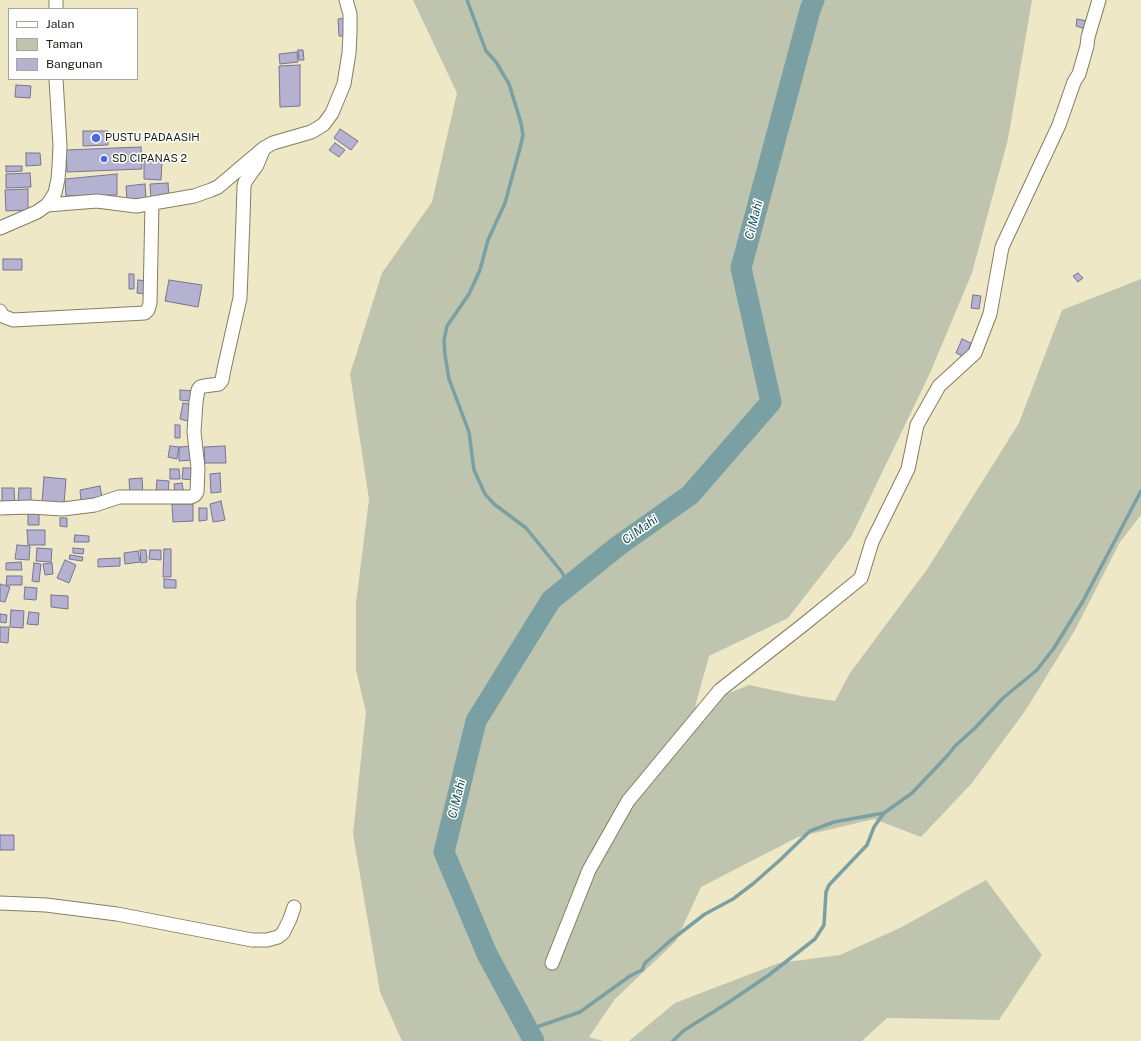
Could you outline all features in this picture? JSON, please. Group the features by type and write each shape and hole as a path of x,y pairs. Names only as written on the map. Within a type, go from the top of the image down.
{"street":[{"path":"46,205 97,201 136,206 194,196 218,186 264,148 273,143 311,132 324,124 332,113 344,84 349,53 350,14 346,0"},
{"path":"552,963 589,870 628,801 720,690 860,578 872,542 908,469 917,424 939,386 975,353 990,314 1002,247 1059,125 1074,82 1079,74 1099,0"},
{"path":"0,228 37,212 50,201 55,192 58,179 60,146 56,80"},
{"path":"0,508 63,508 95,505 119,497 191,497 195,495 197,492 198,468 194,432 198,390 200,387 219,384 222,380 240,298 244,186 245,182 257,165 264,148"},
{"path":"0,311 2,315 13,320 145,313 148,310 150,303 152,203"},
{"path":"0,902 46,905 117,914 252,940 267,940 283,933 294,907"}],"green space":[{"path":"413,0 1032,0 1008,139 972,273 930,373 851,537 788,618 709,656 695,707 749,685 801,696 835,701 850,673 928,568 1019,423 1062,310 1141,279 1141,515 1120,542 1075,630 1025,711 972,783 921,837 874,819 798,837 701,887 676,941 615,999 589,1037 603,1041 402,1041 380,992 353,834 366,712 356,670 356,603 369,499 350,374 382,273 432,202 457,93"},
{"path":"986,880 1042,955 999,1020 887,1018 862,1041 629,1041 675,1003 779,963 840,955 902,927"}],"building":[{"path":"346,18 347,36 339,36 338,19"},
{"path":"1077,19 1087,21 1085,29 1076,26"},
{"path":"298,50 303,50 304,60 299,60"},
{"path":"297,52 298,62 280,64 279,54"},
{"path":"300,65 300,106 280,107 279,66"},
{"path":"16,85 31,86 30,98 15,97"},
{"path":"340,129 358,141 351,150 334,138"},
{"name":"PUSTU PADAASIH","path":"83,131 108,131 108,145 83,146"},
{"path":"335,143 345,150 339,157 329,150"},
{"name":"SD CIPANAS 2","path":"141,147 142,169 67,172 66,150"},
{"path":"26,153 40,153 41,165 26,166"},
{"path":"144,159 162,160 161,180 144,179"},
{"path":"6,166 22,166 22,171 6,172"},
{"path":"30,173 31,187 6,188 6,174"},
{"name":"SD CIPANAS 2","path":"117,174 117,195 66,196 65,179"},
{"path":"168,183 169,197 151,198 150,184"},
{"path":"145,184 146,200 127,201 126,186"},
{"path":"28,189 28,210 6,211 5,190"},
{"path":"3,259 22,259 22,270 3,270"},
{"path":"1078,273 1083,278 1078,282 1073,276"},
{"path":"129,274 134,274 134,289 129,289"},
{"path":"138,280 146,281 145,294 137,293"},
{"path":"169,280 202,285 198,307 165,301"},
{"path":"973,295 981,296 979,309 971,308"},
{"path":"962,339 971,343 965,357 956,353"},
{"path":"180,390 196,391 196,402 180,400"},
{"path":"183,403 194,405 191,422 180,419"},
{"path":"175,425 180,425 180,438 175,438"},
{"path":"170,446 179,447 177,459 168,457"},
{"path":"191,446 192,460 179,461 179,447"},
{"path":"225,446 226,463 205,463 204,447"},
{"path":"183,468 195,468 194,480 182,479"},
{"path":"170,469 179,469 180,479 170,479"},
{"path":"220,473 221,492 211,493 210,474"},
{"path":"44,477 66,479 64,504 42,502"},
{"path":"142,478 143,495 130,496 129,479"},
{"path":"157,480 169,481 168,494 156,493"},
{"path":"182,483 184,494 175,495 174,484"},
{"path":"100,486 102,497 81,500 80,490"},
{"path":"2,488 14,488 15,505 2,505"},
{"path":"19,488 31,488 31,502 18,502"},
{"path":"221,501 225,520 213,522 210,504"},
{"path":"172,504 193,504 193,521 173,522"},
{"path":"199,508 207,508 207,520 199,521"},
{"path":"28,514 39,514 39,525 28,525"},
{"path":"60,518 67,518 67,527 60,526"},
{"path":"27,530 45,530 45,545 28,545"},
{"path":"75,535 89,536 89,542 74,542"},
{"path":"17,545 30,546 29,560 15,559"},
{"path":"37,548 52,549 51,562 36,561"},
{"path":"73,548 84,549 83,554 73,553"},
{"path":"164,549 171,549 171,577 163,577"},
{"path":"140,550 146,550 147,562 141,563"},
{"path":"150,550 161,550 161,560 149,559"},
{"path":"138,551 140,562 125,564 124,553"},
{"path":"70,555 83,557 82,561 69,559"},
{"path":"120,558 120,566 98,567 98,559"},
{"path":"65,560 76,565 69,583 57,578"},
{"path":"21,562 22,570 6,570 6,563"},
{"path":"34,563 41,564 39,582 32,581"},
{"path":"52,563 53,574 45,575 43,564"},
{"path":"7,576 22,576 22,585 6,585"},
{"path":"164,579 176,580 176,588 164,588"},
{"path":"0,584 10,587 5,602 0,601"},
{"path":"25,587 37,588 36,600 24,599"},
{"path":"51,595 68,596 68,609 51,607"},
{"path":"11,610 24,611 23,628 10,627"},
{"path":"29,612 39,613 38,625 27,624"},
{"path":"0,614 7,615 6,623 0,622"},
{"path":"0,627 9,627 8,643 0,642"},
{"path":"0,835 14,835 14,850 0,850"}],"waterway":[{"path":"467,0 486,51 496,62 509,84 521,123 523,135 505,203 488,240 480,270 469,294 447,326 444,340 449,379 469,432 474,470 485,494 494,504 526,528 561,571 569,585"},
{"name":"Ci Mahi","path":"534,1041 487,954 444,852 476,721 551,600 618,546 690,495 771,402 741,268 810,10 814,0"},
{"path":"528,1030 580,1012 630,976 642,970 645,963 670,941 705,914 733,899 754,883 810,831 834,822 884,813 912,793 955,746 975,728 1003,698 1037,670 1054,648 1083,601 1141,491"},
{"path":"673,1041 683,1031 769,975 815,939 824,925 826,892 829,885 867,845 874,827 884,813"}],"place":[{"name":"PUSTU PADAASIH","path":"96,138"},
{"name":"SD CIPANAS 2","path":"104,159"}]}
